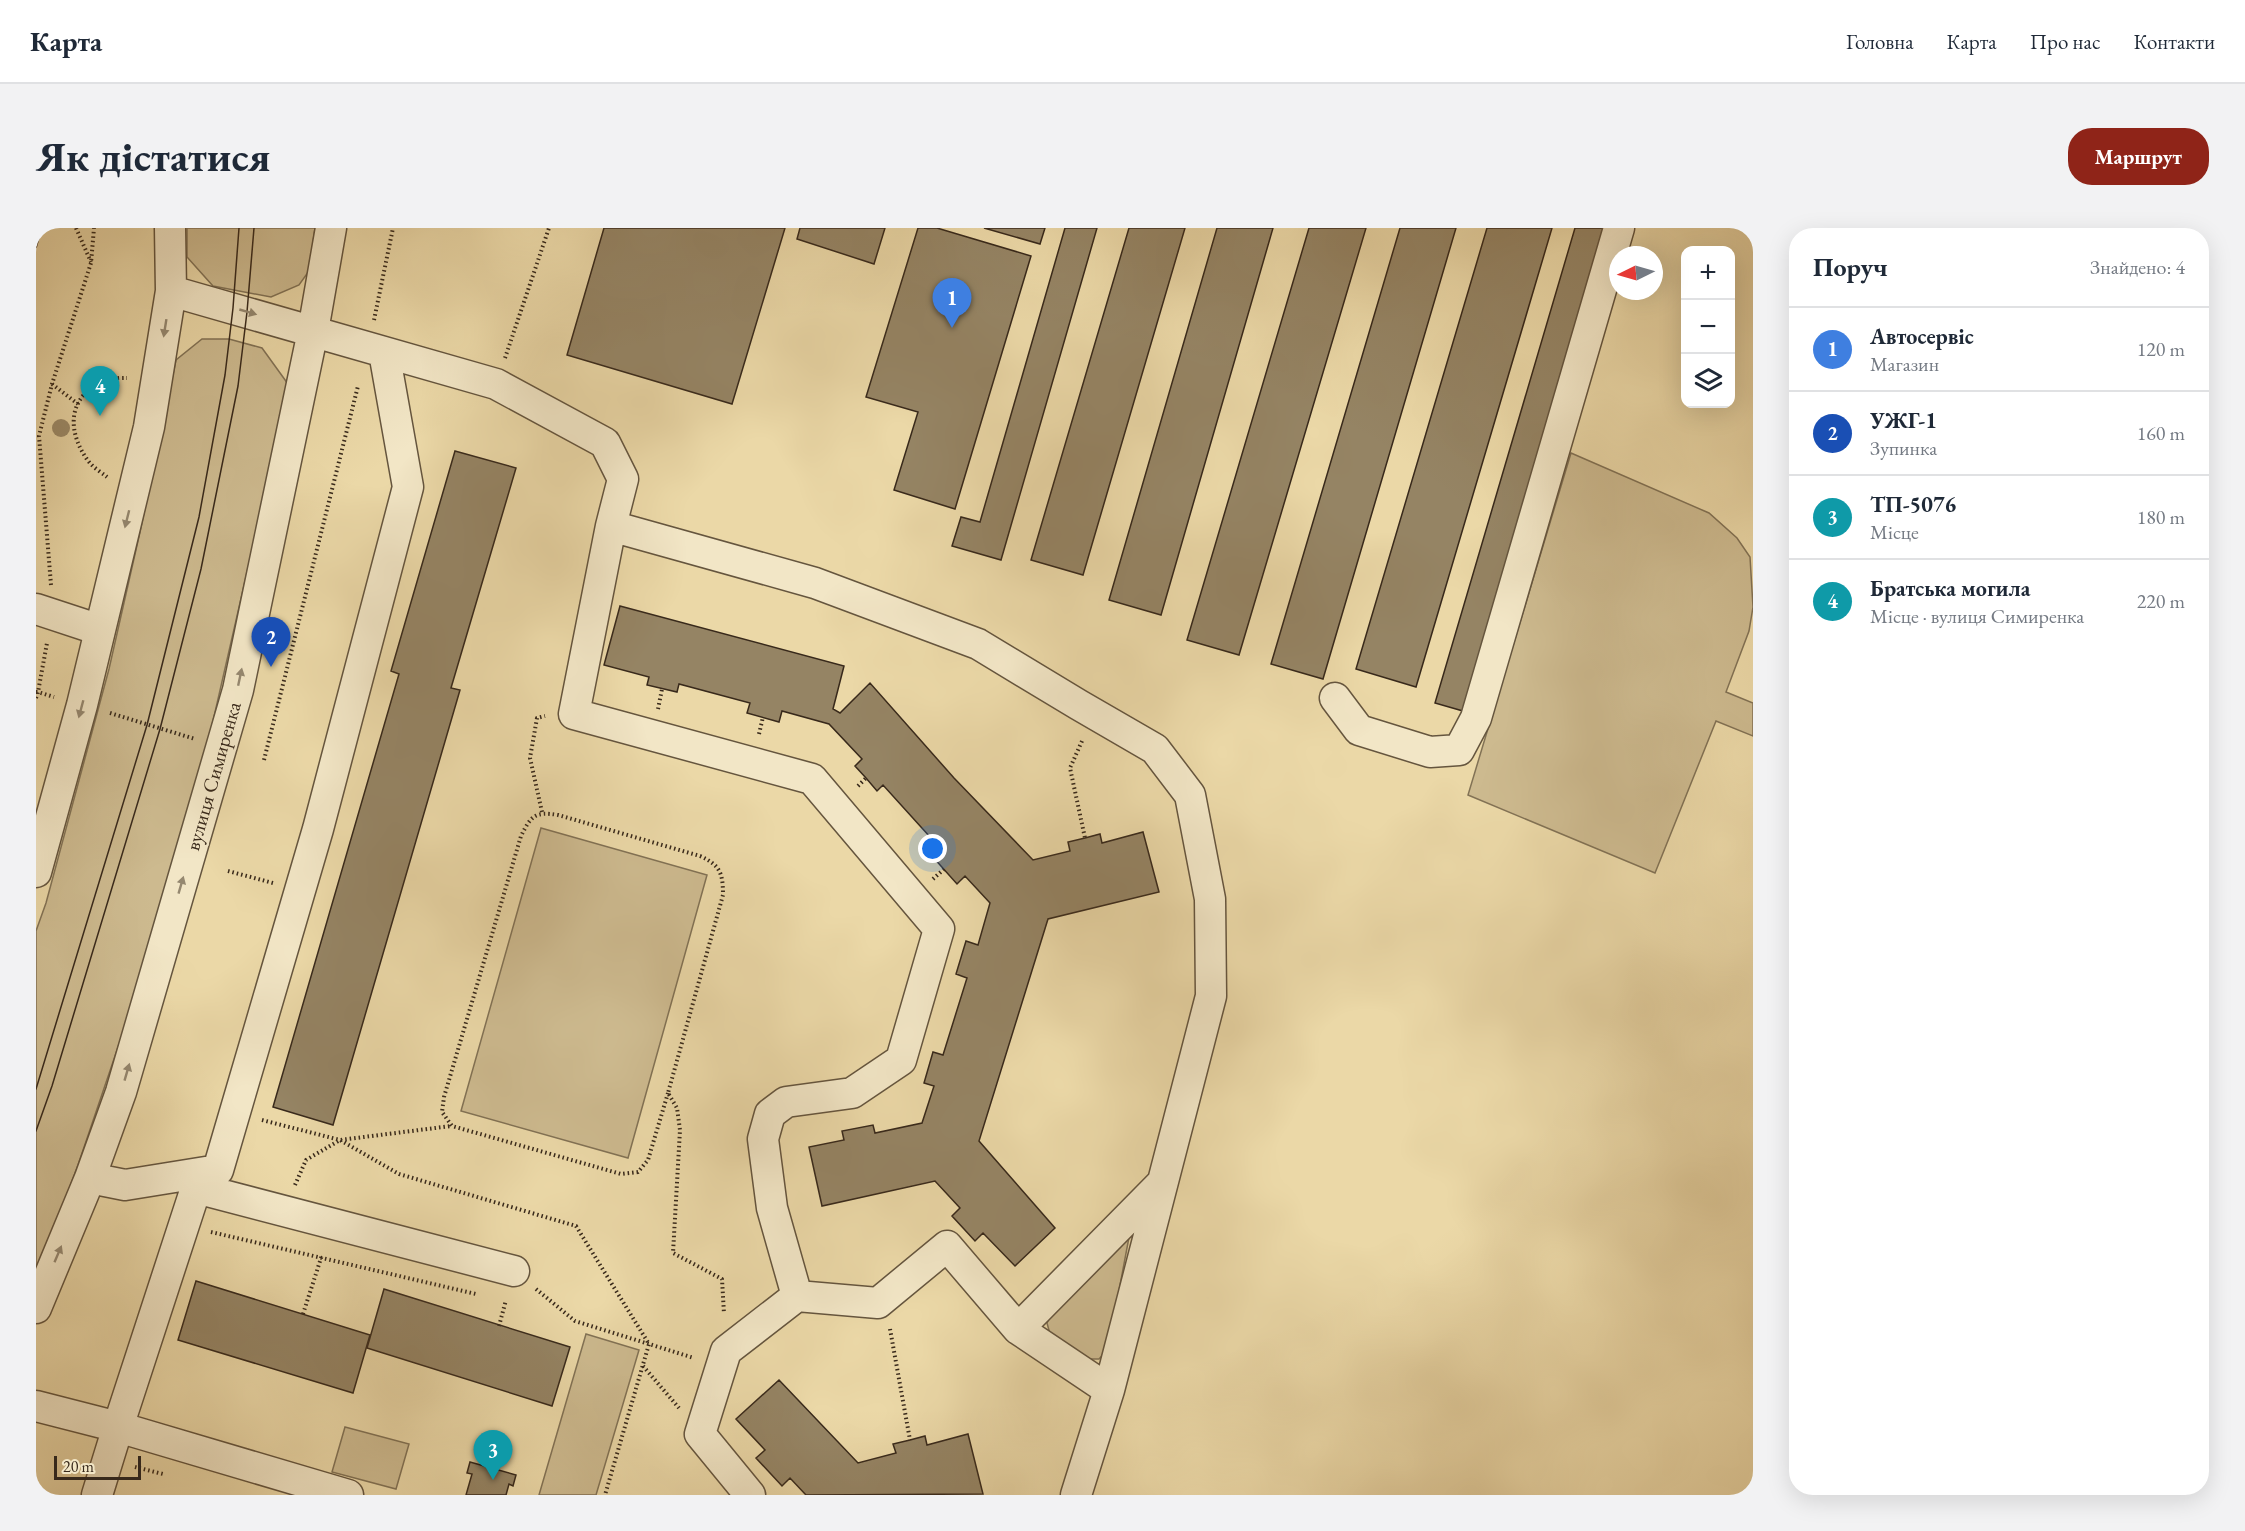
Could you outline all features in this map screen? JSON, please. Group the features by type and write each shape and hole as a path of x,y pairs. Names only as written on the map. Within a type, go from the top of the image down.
{"street":[{"path":"36,872 82,705 149,428 171,291 170,228"},
{"name":"вулиця Симиренка","path":"36,1308 90,1178 121,1092 222,747 243,667 313,330 331,228"},
{"path":"1335,698 1359,730 1430,752 1460,750 1476,718 1619,228"},
{"path":"171,291 496,384 605,443 623,479 611,526 574,714 812,779 939,929 901,1060 852,1093 786,1102 770,1114 763,1139 772,1208 797,1296"},
{"path":"90,1178 125,1185 218,1170 300,890 408,487 376,349"},
{"path":"611,526 815,583 978,644 1155,749 1190,795 1210,899 1210,996 1109,1390 1076,1495"},
{"path":"45,612 99,630"},
{"path":"1018,1329 1161,1184"},
{"path":"97,1495 196,1188 513,1271"},
{"path":"750,1495 700,1434 723,1359 797,1296 878,1303 947,1246 1018,1329 1109,1390"},
{"path":"36,1407 118,1427 348,1495"}],"path":[{"path":"76,228 91,263"},
{"path":"36,698 45,612 39,436 52,384 91,263 94,228"},
{"path":"264,760 376,349 393,228"},
{"path":"496,384 549,228"},
{"path":"110,480 90,464 76,437 72,419 78,404 88,392 105,380 132,377"},
{"path":"52,384 78,404"},
{"path":"37,692 222,747"},
{"path":"542,812 530,758 537,718 560,712 574,714"},
{"path":"1085,838 1070,768 1094,714"},
{"path":"284,1211 306,1160 340,1140 452,1126 621,1174 638,1172 648,1160 723,895 723,878 715,862 558,815 542,812 529,819 521,836 444,1097 442,1112 452,1126"},
{"path":"228,871 300,890"},
{"path":"513,1271 575,1321 649,1344 723,1359 722,1279 673,1253 680,1130 677,1108 668,1093"},
{"path":"235,1113 340,1140 399,1174 576,1226 649,1344"},
{"path":"303,1314 332,1224"},
{"path":"183,1226 483,1296"},
{"path":"494,1299 506,1302"},
{"path":"878,1303 889,1327 910,1440"},
{"path":"605,1495 649,1344"},
{"path":"642,1365 700,1434"}],"shaded area":[{"path":"187,228 315,228 309,271 299,285 271,297 213,286 187,257"},
{"path":"202,339 229,339 262,348 288,384 205,756 133,1003 78,1165 36,1277 36,931 46,903 109,669 176,360"},
{"path":"1571,453 1709,513 1737,538 1750,557 1753,607 1749,631 1726,692 1753,703 1753,736 1716,721 1655,873 1468,795"},
{"path":"541,828 707,875 628,1158 461,1111"},
{"path":"1130,1232 1108,1349 1099,1359 1089,1359 1050,1334 1047,1323 1051,1315"},
{"path":"586,1334 639,1350 596,1495 539,1495"},
{"path":"345,1427 409,1444 396,1489 332,1472"}],"building":[{"path":"36,228 42,228 36,248"},
{"path":"604,228 785,228 732,404 567,355"},
{"path":"800,228 885,228 874,264 797,239"},
{"path":"918,228 937,228 1031,256 955,509 894,490 918,412 866,397"},
{"path":"984,228 1045,228 1040,244"},
{"path":"1065,228 1097,228 1001,560 952,546 961,517 980,522"},
{"path":"1129,228 1185,228 1083,575 1031,560"},
{"path":"1217,228 1273,228 1161,615 1109,600"},
{"path":"1309,228 1366,228 1239,655 1187,640"},
{"path":"1400,228 1456,228 1323,679 1271,664"},
{"path":"1487,228 1552,228 1416,687 1356,669"},
{"path":"1575,228 1605,228 1463,711 1435,703"},
{"path":"455,451 516,468 451,688 460,690 333,1125 273,1107 399,674 391,671"},
{"path":"620,606 844,666 833,709 840,713 870,683 954,778 1033,860 1070,851 1068,842 1100,834 1102,843 1143,832 1159,892 1048,919 979,1141 1055,1228 1015,1266 983,1233 975,1241 952,1216 960,1208 935,1181 822,1206 809,1147 844,1140 842,1131 873,1125 875,1133 922,1123 934,1086 924,1083 933,1052 943,1055 967,978 956,974 966,941 978,945 990,903 965,876 957,884 932,856 940,848 883,785 877,791 855,766 862,759 829,724 782,711 779,722 747,713 750,703 679,684 677,692 647,685 649,677 604,665"},
{"path":"196,1281 370,1335 353,1393 178,1340"},
{"path":"384,1289 570,1347 552,1406 367,1348"},
{"path":"779,1380 858,1463 896,1453 893,1444 925,1436 927,1445 968,1434 983,1494 806,1495 790,1478 782,1486 756,1458 765,1450 736,1419"},
{"path":"470,1462 516,1475 513,1486 509,1484 506,1495 466,1495 472,1474 467,1473"}],"tram line":[{"path":"36,1089 147,725 199,517 225,375 239,228"},
{"path":"36,1131 52,1086 160,729 201,569 238,386 254,228"}],"place":[{"name":"Автосервіс","path":"952,328"},
{"name":"Братська могила","path":"100,416"},
{"name":"УЖГ-1","path":"271,667"},
{"name":"ТП-5076","path":"493,1480"}]}
